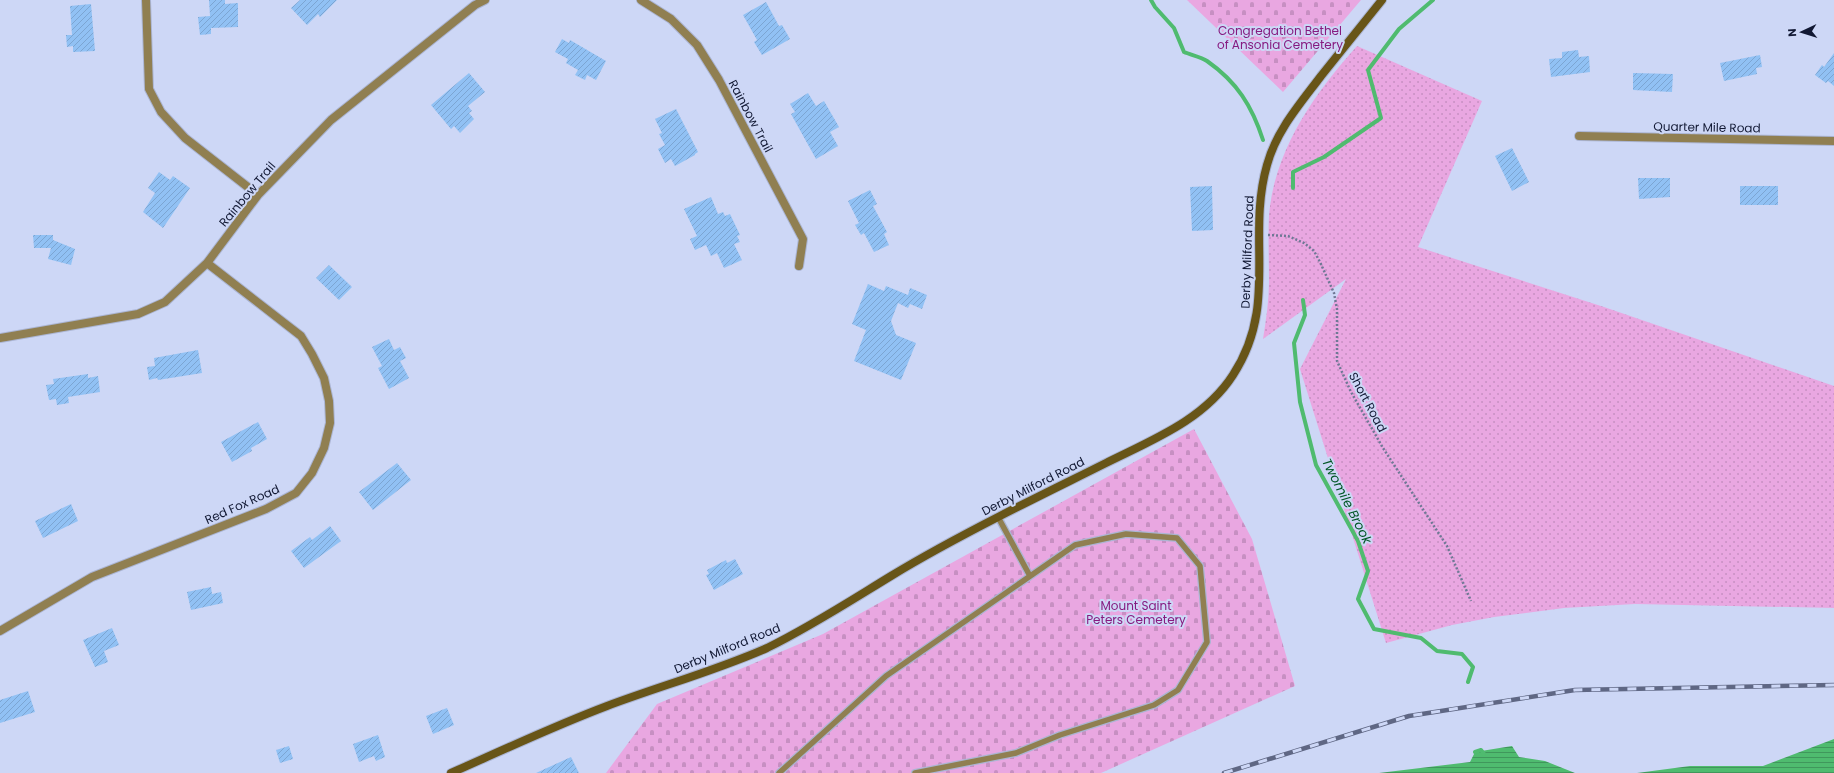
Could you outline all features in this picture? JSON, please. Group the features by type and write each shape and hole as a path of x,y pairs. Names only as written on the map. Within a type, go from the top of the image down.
{"main road":[{"name":"Derby Milford Road","path":"451,773 590,712 713,669 766,648 817,621 925,556 998,517 1179,425 1201,410 1215,398 1234,373 1252,336 1257,317 1260,295 1260,206 1267,163 1275,144 1299,105 1382,0"}],"street":[{"path":"146,0 149,89 161,112 185,138 258,196"},
{"name":"Rainbow Trail","path":"0,338 138,314 164,302 207,263 258,196 331,120 475,5 485,0"},
{"name":"Rainbow Trail","path":"641,0 671,19 697,45 715,74 803,238 799,266"},
{"name":"Quarter Mile Road","path":"1579,136 1834,141"},
{"name":"Red Fox Road","path":"0,631 92,577 266,509 296,493 312,473 324,448 330,423 329,401 324,378 312,354 301,336 207,263"}],"lane":[{"path":"998,517 1030,576"},
{"path":"779,773 886,676 1075,545 1126,534 1177,538 1200,566 1207,642 1178,690 1154,705 1060,735 1016,753 915,773"}],"path":[{"name":"Short Road","path":"1260,234 1288,236 1304,243 1314,251 1317,256 1334,293 1337,309 1337,361 1351,392 1383,448 1447,546 1471,601"}],"green space":[{"name":"Congregation Bethel of Ansonia Cemetery","path":"1187,0 1361,0 1283,92"},
{"path":"1357,46 1482,101 1418,247 1604,307 1834,386 1834,608 1635,604 1564,608 1494,617 1452,625 1386,643 1300,369 1346,279 1263,339 1269,289 1269,215 1279,168 1288,145 1312,103 1341,64"},
{"name":"Mount Saint Peters Cemetery","path":"1194,429 1252,539 1295,686 1101,773 606,773 657,704 823,634"}],"shaded area":[{"path":"1834,739 1834,773 1637,773 1690,766 1763,766"},
{"path":"1512,746 1519,757 1545,761 1575,773 1379,773 1470,762 1475,752"}],"building":[{"path":"209,0 225,0 225,4 238,3 238,27 211,28 211,34 200,35 198,17 210,16"},
{"path":"300,0 337,0 320,17 318,14 307,25 291,8"},
{"path":"766,2 779,26 782,25 790,39 762,55 754,42 757,40 743,15"},
{"path":"91,4 95,51 73,52 73,46 67,47 66,35 72,35 70,6"},
{"path":"562,39 569,43 570,40 606,61 596,80 587,75 585,80 575,75 578,70 566,63 568,59 555,52"},
{"path":"1578,50 1579,57 1589,56 1590,72 1551,77 1549,59 1562,58 1562,52"},
{"path":"1834,53 1834,86 1828,81 1826,83 1815,75 1822,65 1824,67"},
{"path":"1760,55 1762,67 1756,68 1757,74 1724,81 1720,63"},
{"path":"469,73 485,92 468,106 472,111 469,113 474,119 460,133 454,126 451,129 431,105"},
{"path":"1633,73 1673,74 1672,92 1633,90"},
{"path":"808,93 816,106 824,101 839,127 830,132 838,146 816,159 791,114 795,112 790,104"},
{"path":"676,109 698,152 675,166 671,159 665,163 658,149 665,145 659,134 662,133 655,119"},
{"path":"1512,148 1529,182 1512,191 1495,156"},
{"path":"159,172 170,180 173,176 190,188 163,228 143,212 155,193 148,188"},
{"path":"1638,178 1670,178 1670,197 1639,199"},
{"path":"1212,186 1213,230 1192,231 1190,187"},
{"path":"1740,186 1778,186 1778,205 1740,205"},
{"path":"870,190 877,204 873,206 887,232 884,234 889,245 874,252 864,233 861,235 855,225 859,223 848,201"},
{"path":"711,197 718,214 723,212 725,216 730,214 740,235 737,236 740,242 734,244 742,260 724,268 717,253 711,256 706,245 695,250 690,239 697,236 684,209"},
{"path":"33,235 53,235 53,240 75,249 71,265 48,259 51,248 34,248"},
{"path":"329,265 352,287 339,300 316,278"},
{"path":"868,284 884,291 886,286 908,295 910,288 927,295 922,309 910,304 908,308 898,303 891,321 896,335 916,343 901,380 854,361 866,330 852,324"},
{"path":"389,339 394,350 400,347 406,358 400,361 409,378 389,389 378,368 382,366 372,347"},
{"path":"198,350 202,373 149,380 147,367 155,366 154,358"},
{"path":"88,374 88,378 98,376 100,392 68,397 69,403 57,405 56,399 49,400 46,385 54,384 53,379"},
{"path":"258,422 267,439 251,448 252,451 232,462 221,442"},
{"path":"397,463 411,480 373,510 359,492"},
{"path":"71,504 78,521 43,538 35,521"},
{"path":"330,526 341,541 304,568 291,551 310,537 312,540"},
{"path":"735,559 743,574 714,590 706,575 709,574 707,570 726,560 727,563"},
{"path":"211,587 212,594 221,592 223,603 191,610 187,592"},
{"path":"112,628 119,645 104,651 108,662 95,667 83,640"},
{"path":"28,691 35,712 0,723 0,700"},
{"path":"447,708 454,725 433,734 426,716"},
{"path":"378,735 385,757 376,761 374,756 359,762 353,744"},
{"path":"289,746 293,759 280,763 276,750"},
{"path":"571,757 579,773 536,773"}],"waterway":[{"path":"1151,0 1155,7 1174,28 1184,52 1207,61 1227,77 1235,86 1254,116 1263,140"},
{"name":"Twomile Brook","path":"1293,188 1293,172 1324,157 1381,118 1368,70 1399,29 1433,0"},
{"name":"Twomile Brook","path":"1303,300 1305,315 1294,343 1300,402 1316,465 1358,541 1368,571 1358,599 1374,629 1421,638 1437,651 1462,654 1473,667 1468,682"},
{"name":"Twomile Brook","path":"1475,752 1481,750 1484,754"}],"railway":[{"path":"1224,773 1409,716 1575,690 1834,685"}]}
